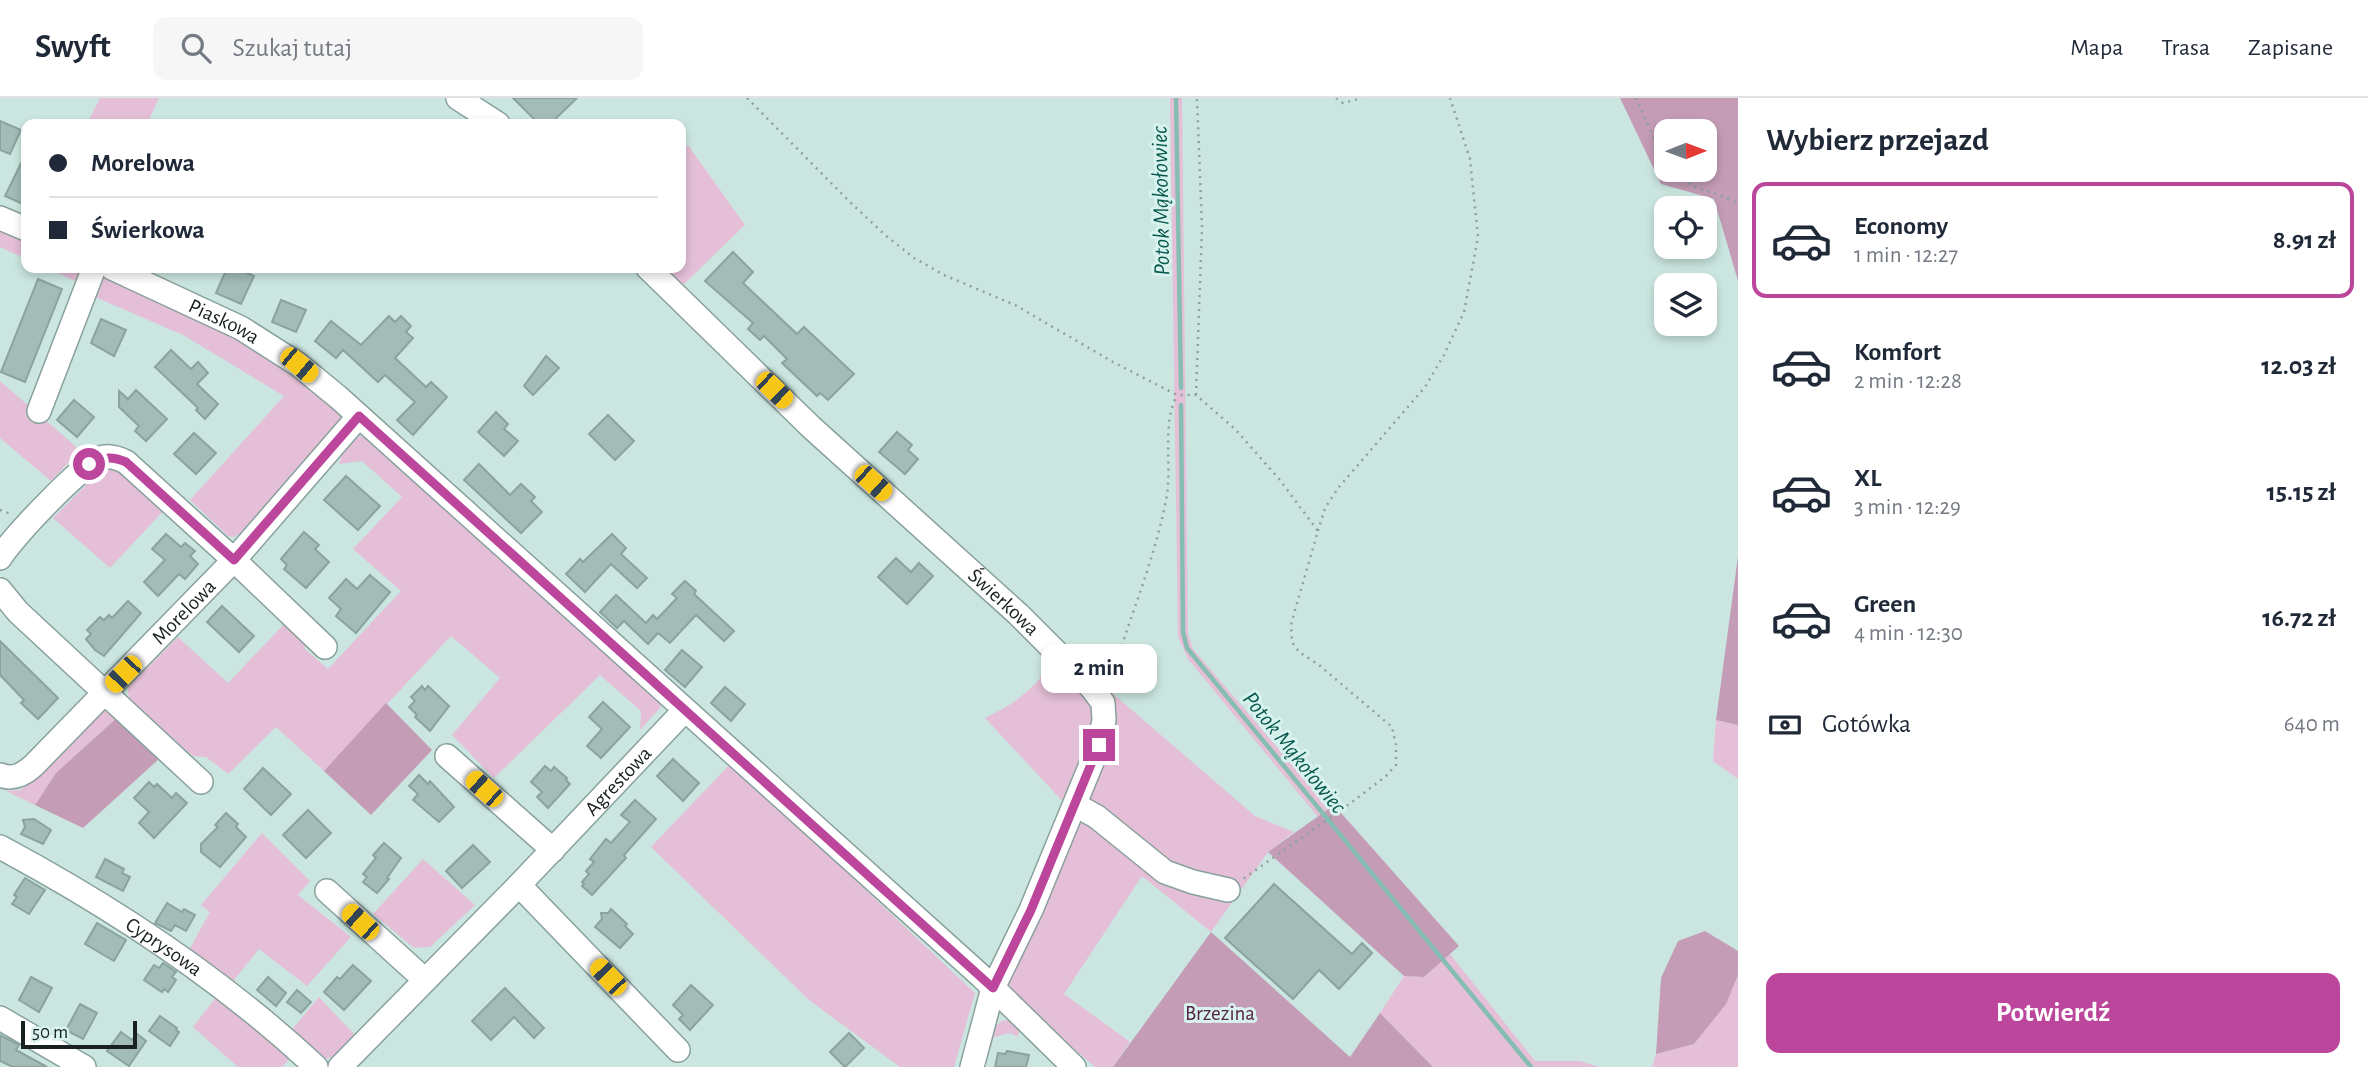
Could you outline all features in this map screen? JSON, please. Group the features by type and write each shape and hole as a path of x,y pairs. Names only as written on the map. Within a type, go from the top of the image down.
{"street":[{"path":"458,98 490,119"},
{"path":"0,218 21,227"},
{"path":"39,411 92,273"},
{"name":"Piaskowa","path":"123,273 260,339 299,365 359,416 993,988 1074,1067"},
{"name":"Świerkowa","path":"653,273 811,427 1018,614 1093,688 1103,703"},
{"name":"Morelowa","path":"9,776 33,766 234,560 359,416"},
{"name":"Morelowa","path":"0,558 11,524 89,464 111,457 126,462 234,560"},
{"path":"234,560 325,647"},
{"path":"0,590 18,612 201,782"},
{"path":"972,1067 993,988 1031,910 1099,745 1104,720 1103,703"},
{"name":"Agrestowa","path":"340,1067 519,886 684,711"},
{"path":"447,756 553,850"},
{"path":"1076,805 1097,817 1166,872 1228,890"},
{"name":"Cyprysowa","path":"0,847 54,876 203,972 282,1035 316,1067"},
{"path":"519,886 678,1050"},
{"path":"327,891 425,981"},
{"path":"0,1018 84,1067"}],"path":[{"path":"747,98 850,202 885,235 914,257 944,275 1015,305 1113,362 1177,395 1196,395 1235,429 1318,531"},
{"path":"1196,395 1202,228 1197,98"},
{"path":"1336,98 1343,103 1362,98"},
{"path":"1228,890 1337,813 1386,776 1396,765 1392,727 1319,665 1299,652 1292,642 1291,625 1325,508 1339,487 1425,387 1464,312 1478,237 1469,159 1450,98"},
{"path":"1636,98 1654,138"},
{"path":"1688,182 1694,187 1714,192 1738,203"},
{"path":"1103,703 1158,535 1169,483 1170,409 1177,395"},
{"path":"0,510 11,524"}],"shaded area":[{"path":"100,98 159,98 149,119 90,119"},
{"path":"1170,98 1182,98 1188,633 1193,649 1329,808 1318,817 1188,659 1178,637"},
{"path":"688,145 745,225 681,287 666,273 686,273"},
{"path":"0,224 21,233 21,257 0,247"},
{"path":"57,273 85,273 82,284"},
{"path":"102,273 107,273 284,362 349,420 243,538 239,534 228,536 190,500 284,396 183,335 95,297"},
{"path":"0,381 80,450 51,481 0,438"},
{"path":"356,434 365,438 660,701 660,708 640,730 641,711 600,675 494,778 452,735 500,678 451,636 324,771 276,727 228,774 206,757 193,756 133,704 128,687 178,637 228,683 287,621 306,638 305,649 328,669 401,591 353,549 402,497 362,461 339,464 343,451"},
{"path":"123,471 166,508 110,568 53,518 99,472"},
{"path":"1054,660 1087,690 1098,720 1066,805 985,718 1024,694"},
{"path":"1111,692 1255,816 1294,832 1268,852 1211,932 1142,876 1064,994 1130,1042 1113,1067 1095,1067 1008,991 1006,976 1109,727"},
{"path":"105,711 120,715 56,773 35,805 6,791 21,790 95,713 99,715"},
{"path":"1716,720 1738,725 1738,779 1713,761"},
{"path":"731,763 975,993 954,1067 900,1067 809,1000 651,847"},
{"path":"262,833 310,881 298,895 351,937 307,986 259,949 230,985 188,952 210,912 201,905"},
{"path":"423,859 475,905 430,947 414,948 373,914"},
{"path":"1450,954 1535,1061 1580,1061 1599,1067 1433,1067 1380,1013 1404,976 1424,977"},
{"path":"1738,975 1738,1067 1652,1067 1656,1054 1694,1044 1725,1004"},
{"path":"220,992 293,1055 282,1067 238,1067 193,1027"},
{"path":"319,997 354,1034 335,1056 325,1059 310,1053 289,1033"},
{"path":"1004,1020 1011,1021 1020,1031 1017,1037 1011,1033 994,1037 991,1047 987,1046 991,1034"}],"green space":[{"path":"1620,98 1738,98 1738,281 1717,209 1717,196 1703,196 1660,182 1717,182 1717,119 1654,119 1654,169"},
{"path":"1738,556 1738,725 1716,720"},
{"path":"386,703 432,750 371,815 324,771"},
{"path":"120,715 160,758 83,828 35,805 56,773"},
{"path":"1334,805 1459,946 1424,977 1404,976 1268,852"},
{"path":"1705,931 1738,951 1738,975 1726,1004 1694,1044 1656,1054 1661,978 1678,941"},
{"name":"Brzezina","path":"1211,932 1350,1057 1380,1013 1433,1067 1113,1067"}],"building":[{"path":"513,98 577,98 555,119 534,119"},
{"path":"0,121 21,130 10,154 0,150"},
{"path":"21,163 21,203 5,196"},
{"path":"733,252 753,272 743,283 797,334 804,327 854,374 828,400 820,393 817,396 782,363 787,359 764,336 760,340 748,329 753,323 705,281"},
{"path":"225,273 247,273 254,276 241,304 216,293"},
{"path":"38,279 62,289 25,382 1,372"},
{"path":"281,300 306,310 296,332 272,322"},
{"path":"389,316 395,322 401,316 411,326 406,332 413,338 395,358 426,387 431,382 447,397 413,435 397,420 415,402 385,375 378,382 343,350 336,358 315,341 331,321 361,345"},
{"path":"101,319 126,330 114,356 91,343"},
{"path":"171,350 191,369 198,362 208,373 197,384 218,404 205,419 196,410 198,408 155,367"},
{"path":"546,356 559,368 533,395 524,386"},
{"path":"136,390 167,419 146,441 135,431 139,426 119,407 119,391 128,399"},
{"path":"74,400 94,417 77,437 57,420"},
{"path":"496,412 508,424 504,429 518,441 504,456 478,432"},
{"path":"608,415 634,441 615,460 589,434"},
{"path":"897,432 912,445 908,450 918,459 905,474 879,452"},
{"path":"194,433 216,453 196,474 174,454"},
{"path":"479,464 510,495 521,484 535,497 531,501 542,512 521,533 464,480"},
{"path":"346,476 380,506 358,530 324,500"},
{"path":"304,532 319,545 315,549 329,562 306,588 284,569 287,565 281,559"},
{"path":"166,534 181,547 185,543 195,551 190,556 198,564 185,579 179,574 158,596 144,582 165,560 152,549"},
{"path":"612,534 626,548 621,554 647,578 637,588 611,564 585,592 566,574 580,559 583,562"},
{"path":"896,558 911,572 919,563 933,576 907,604 878,577"},
{"path":"370,575 390,592 356,633 336,616 341,609 329,598 346,579 357,589"},
{"path":"685,581 696,591 694,594 734,631 724,641 696,615 670,643 658,633 648,644 624,621 617,628 600,612 616,595 646,623 653,615 657,619 677,598 672,594"},
{"path":"128,601 141,613 104,656 86,639 91,634 87,630 100,617 104,620 109,615 112,618"},
{"path":"222,606 254,636 239,652 207,622"},
{"path":"0,641 58,698 38,719 21,703 24,700 0,675"},
{"path":"682,650 702,667 685,687 665,670"},
{"path":"422,686 425,690 428,686 449,706 430,731 409,707 415,701 411,697"},
{"path":"725,687 745,704 731,721 711,703"},
{"path":"603,702 630,727 601,758 587,746 602,729 589,717"},
{"path":"673,759 699,783 683,801 657,776"},
{"path":"545,766 551,771 554,767 570,784 548,808 537,797 542,792 531,782"},
{"path":"263,768 291,794 271,815 244,789"},
{"path":"419,775 428,784 430,781 454,807 439,822 413,800 418,794 409,786"},
{"path":"149,782 154,787 157,784 172,798 176,793 187,803 154,838 139,823 149,812 134,798"},
{"path":"635,800 656,819 624,855 626,858 592,895 582,886 589,874 586,871 594,862 590,859 606,839 611,843 630,822 621,815"},
{"path":"308,810 331,833 306,858 283,835"},
{"path":"226,813 238,824 236,827 246,837 220,867 201,852 201,844 218,827 215,825"},
{"path":"34,819 51,830 43,844 21,834 25,827 23,820"},
{"path":"384,843 401,858 377,893 363,882 367,877 363,874 376,858 373,855"},
{"path":"473,845 490,862 462,888 446,871"},
{"path":"105,859 124,869 122,873 130,877 123,891 96,877"},
{"path":"25,878 45,890 29,914 12,904 17,897 14,895"},
{"path":"1274,884 1352,954 1362,943 1372,953 1339,989 1319,970 1293,999 1225,938"},
{"path":"167,903 182,912 184,909 195,915 186,931 175,925 171,931 155,923"},
{"path":"611,909 627,924 625,926 633,934 620,948 595,927 602,919 601,913 608,913"},
{"path":"97,923 126,940 114,961 85,944"},
{"path":"163,963 176,972 172,977 176,980 168,992 164,989 162,992 144,980 154,965 159,968"},
{"path":"353,965 371,981 344,1010 324,992 337,977 340,979"},
{"path":"31,977 52,988 39,1012 19,1000"},
{"path":"268,977 286,993 276,1006 257,990"},
{"path":"691,985 713,1005 690,1030 679,1019 683,1015 673,1005"},
{"path":"505,988 544,1028 534,1038 514,1017 491,1040 472,1021"},
{"path":"297,990 311,1002 301,1013 287,1002"},
{"path":"80,1004 97,1013 83,1039 66,1030"},
{"path":"160,1016 179,1032 170,1046 149,1031"},
{"path":"121,1032 132,1040 137,1034 146,1041 129,1066 107,1051"},
{"path":"849,1033 864,1048 845,1067 830,1052"},
{"path":"0,1035 19,1045 16,1050 47,1067 13,1067 0,1061"},
{"path":"1007,1051 1029,1055 1026,1067 995,1067 998,1053 1005,1054"}],"waterway":[{"name":"Potok Mąkołowiec","path":"1176,98 1181,388"},
{"name":"Potok Mąkołowiec","path":"1181,405 1183,632 1187,648 1531,1067"}],"route":[{"path":"89,464 105,457 119,458 126,462 234,560 359,416 993,988 1031,910 1099,745"}]}
